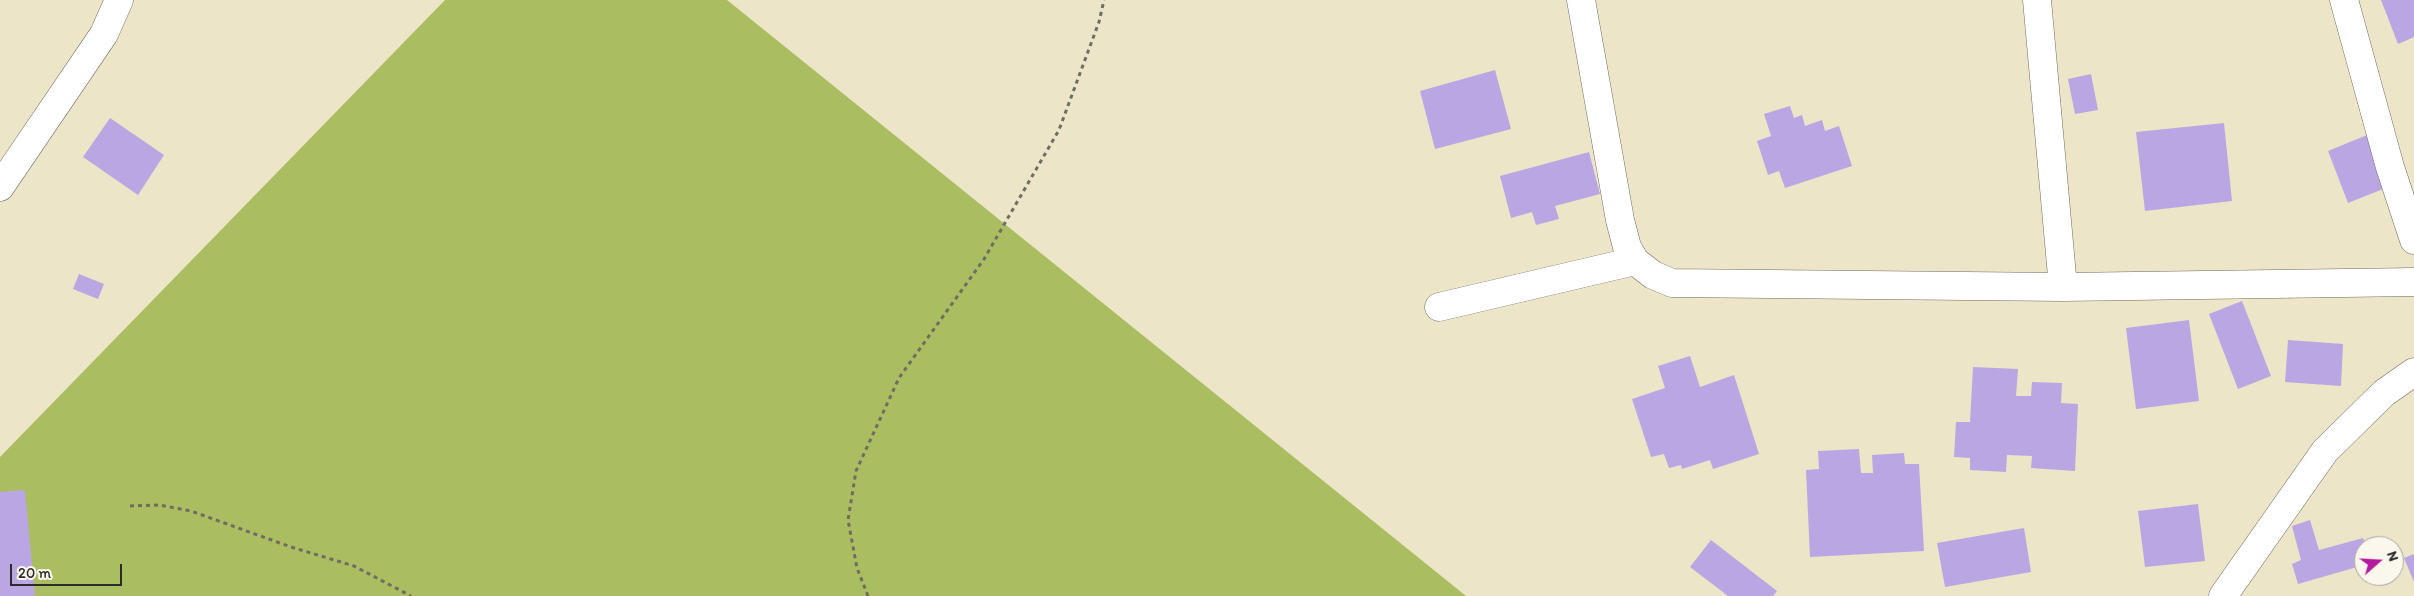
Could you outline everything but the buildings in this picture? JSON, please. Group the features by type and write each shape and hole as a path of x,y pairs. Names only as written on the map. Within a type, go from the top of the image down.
{"street":[{"path":"0,187 104,34 120,0"},
{"path":"1581,0 1620,220 1627,247 1635,261 1653,275 1672,283 2062,287 2414,282"},
{"path":"2037,0 2062,287"},
{"path":"2344,0 2390,167 2414,240"},
{"path":"1439,307 1635,261"},
{"path":"2223,596 2325,451 2384,393 2414,372"}],"path":[{"path":"868,596 857,568 848,520 856,471 899,378 984,259 1059,130 1099,22 1104,0"},
{"path":"130,506 159,505 191,511 291,547 354,566 411,596"}],"green space":[{"path":"445,0 727,0 1466,596 0,596 0,457"}]}
